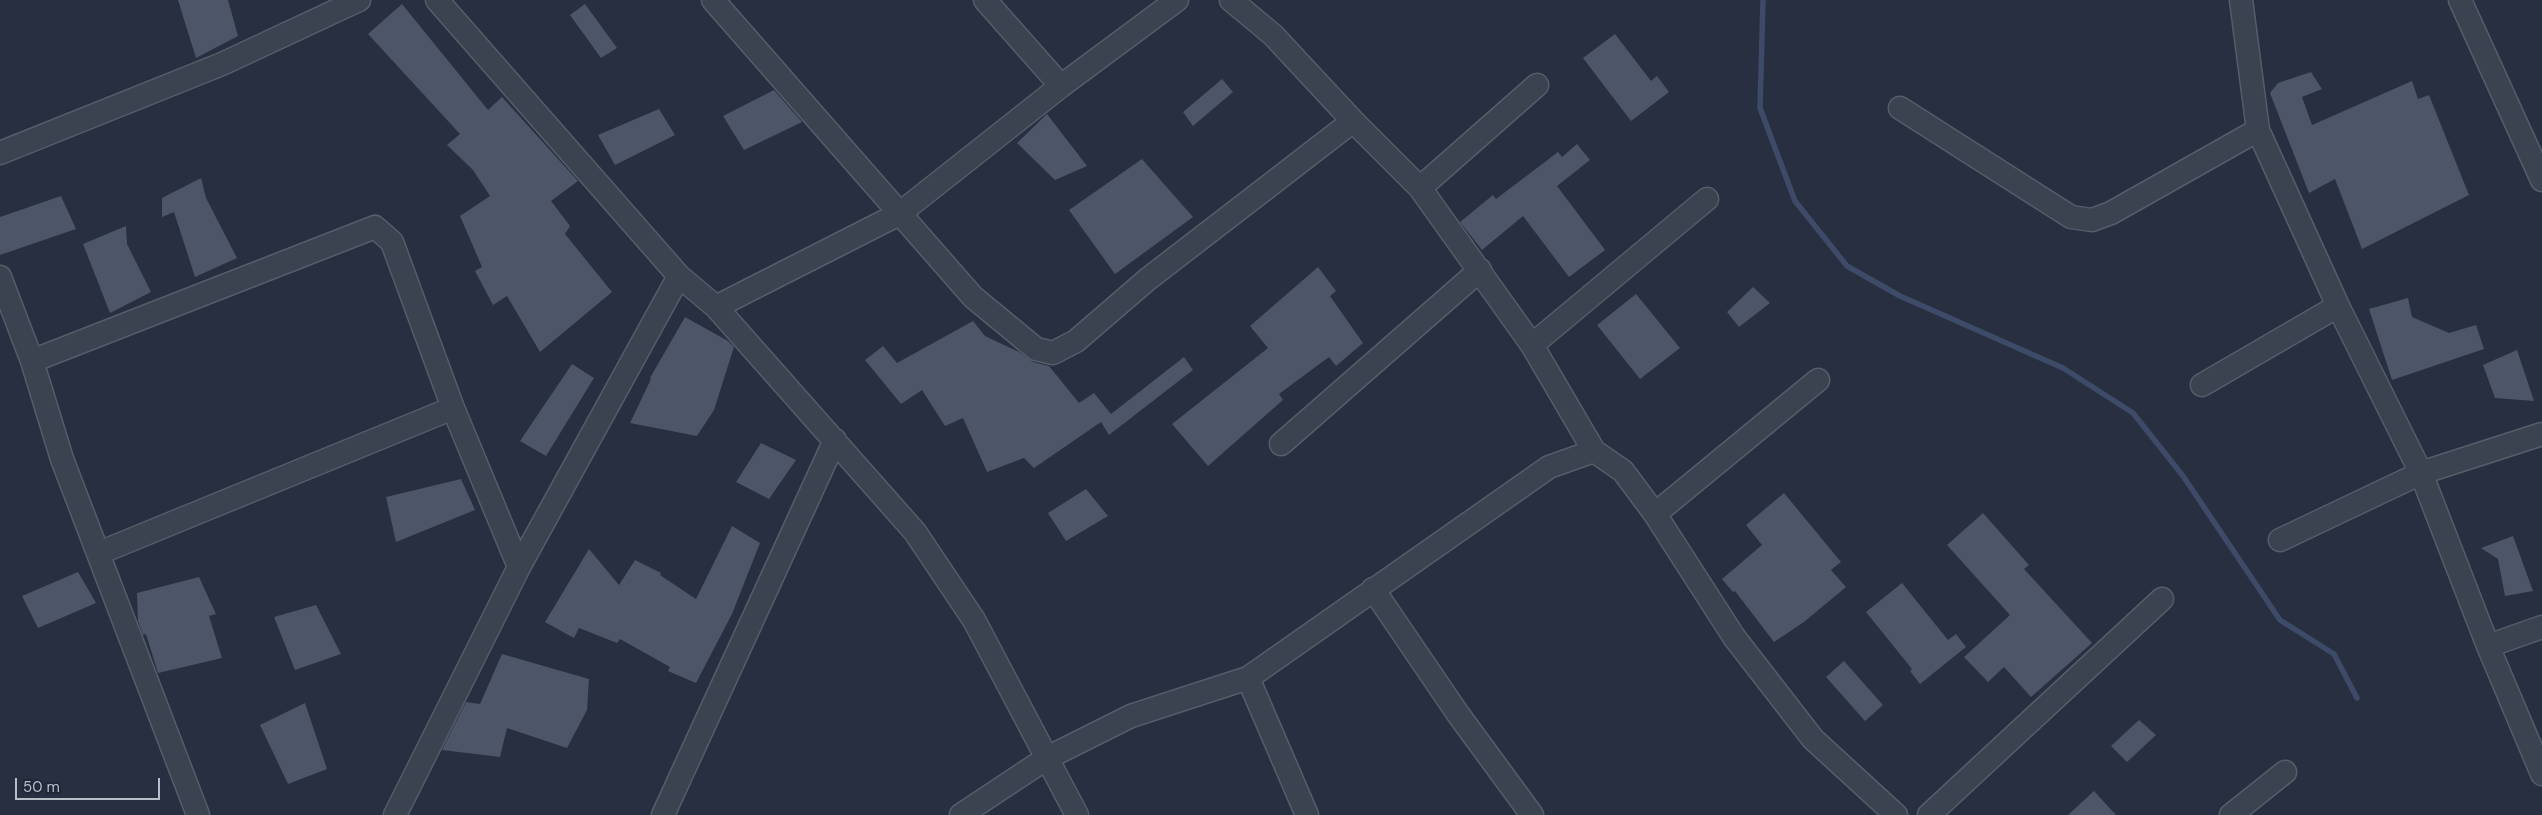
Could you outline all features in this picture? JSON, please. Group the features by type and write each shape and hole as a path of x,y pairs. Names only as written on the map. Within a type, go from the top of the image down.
{"street":[{"path":"0,153 222,64 360,0"},
{"path":"437,0 679,276 716,307 915,532 963,604 1077,815"},
{"path":"713,0 973,297 1036,349 1053,353 1076,341 1148,279 1352,120"},
{"path":"985,0 1061,86"},
{"path":"716,307 899,214 1061,86 1151,22 1178,0"},
{"path":"1231,0 1274,35 1352,120 1420,188 1532,345 1594,451 1623,471 1655,514 1734,637 1813,739 1896,815"},
{"path":"2241,0 2258,130 2338,306 2421,473 2488,646 2542,774"},
{"path":"2460,0 2542,180"},
{"path":"1420,188 1537,85"},
{"path":"1900,108 2071,217 2092,220 2111,213 2258,130"},
{"path":"1532,345 1707,199"},
{"path":"32,361 375,227 392,242 453,408 520,567"},
{"path":"1281,444 1480,270"},
{"path":"395,815 520,567 679,276"},
{"path":"0,277 32,361 62,459 198,815"},
{"path":"2202,385 2338,306"},
{"path":"1655,514 1818,380"},
{"path":"98,553 453,408"},
{"path":"2280,540 2421,473 2542,434"},
{"path":"663,815 835,440"},
{"path":"961,815 1047,758 1131,716 1248,678 1549,467 1594,451"},
{"path":"1373,589 1458,714 1532,815"},
{"path":"1929,815 2162,599"},
{"path":"2488,646 2542,628"},
{"path":"1248,678 1307,815"},
{"path":"2231,815 2285,772"}],"building":[{"path":"178,0 228,0 238,36 196,58"},
{"path":"402,4 488,110 502,97 578,181 551,201 570,226 565,234 612,292 540,352 507,296 493,305 475,271 482,267 460,216 490,196 473,170 447,145 460,134 368,34"},
{"path":"585,4 617,48 601,58 570,15"},
{"path":"1615,34 1651,81 1657,76 1669,92 1631,121 1583,58"},
{"path":"2311,72 2322,89 2302,97 2312,125 2412,81 2418,99 2429,95 2469,195 2362,249 2335,179 2309,193 2270,93 2278,83"},
{"path":"1222,79 1233,92 1193,126 1183,112"},
{"path":"774,90 802,122 744,150 723,116"},
{"path":"659,109 675,135 615,165 598,135"},
{"path":"1047,114 1087,166 1055,180 1017,143"},
{"path":"1577,144 1590,160 1557,186 1605,250 1569,277 1523,216 1482,250 1460,222 1493,195 1496,199 1558,152 1562,157"},
{"path":"1142,159 1193,217 1115,274 1069,210"},
{"path":"201,178 206,198 237,258 195,277 174,212 162,217 162,198"},
{"path":"61,196 76,229 0,255 0,217"},
{"path":"126,226 127,244 151,292 110,313 83,244"},
{"path":"1318,267 1336,291 1330,296 1363,343 1336,366 1329,357 1279,394 1283,400 1208,466 1172,424 1268,348 1250,326"},
{"path":"1753,287 1770,303 1739,327 1727,312"},
{"path":"1636,294 1680,348 1640,379 1597,325"},
{"path":"2408,298 2412,317 2449,333 2476,325 2484,349 2392,380 2369,309"},
{"path":"685,317 728,341 734,347 714,410 697,436 630,423 650,378"},
{"path":"973,321 985,336 1019,352 1033,362 1049,366 1079,403 1094,393 1111,414 1184,357 1193,370 1109,435 1101,422 1034,468 1024,458 987,472 963,418 945,426 922,390 901,404 865,360 883,346 897,363"},
{"path":"2517,350 2534,401 2495,398 2483,365"},
{"path":"572,364 594,378 546,456 520,441"},
{"path":"761,443 796,460 769,499 736,482"},
{"path":"461,479 475,510 396,542 386,497"},
{"path":"1086,489 1108,516 1066,541 1048,513"},
{"path":"1784,493 1841,562 1831,570 1846,587 1804,622 1774,642 1735,591 1733,592 1722,579 1762,545 1746,525"},
{"path":"1983,513 2029,565 2024,569 2092,643 2031,697 2004,667 1988,682 1964,657 2010,615 1947,545"},
{"path":"732,526 760,543 732,614 696,683 668,671 670,667 620,639 617,643 579,628 574,638 545,622 589,549 619,585 635,560 661,573 660,575 696,599"},
{"path":"2513,536 2533,591 2505,596 2498,559 2481,548"},
{"path":"78,572 96,603 38,628 22,596"},
{"path":"199,577 216,614 209,616 222,658 158,673 146,634 143,635 138,621 137,593"},
{"path":"1902,583 1948,640 1956,634 1966,647 1920,684 1910,671 1912,669 1866,612"},
{"path":"316,605 341,654 295,670 274,617"},
{"path":"502,654 589,679 587,710 567,748 507,728 500,757 442,750 466,702 480,704"},
{"path":"1844,661 1883,705 1865,721 1826,677"},
{"path":"305,703 327,769 288,784 260,725"},
{"path":"2139,720 2156,735 2127,762 2111,746"},
{"path":"2094,791 2116,815 2068,815"}],"waterway":[{"path":"1763,0 1760,108 1795,201 1847,266 1900,296 2063,368 2133,413 2183,476 2280,620 2334,654 2357,698"}]}
